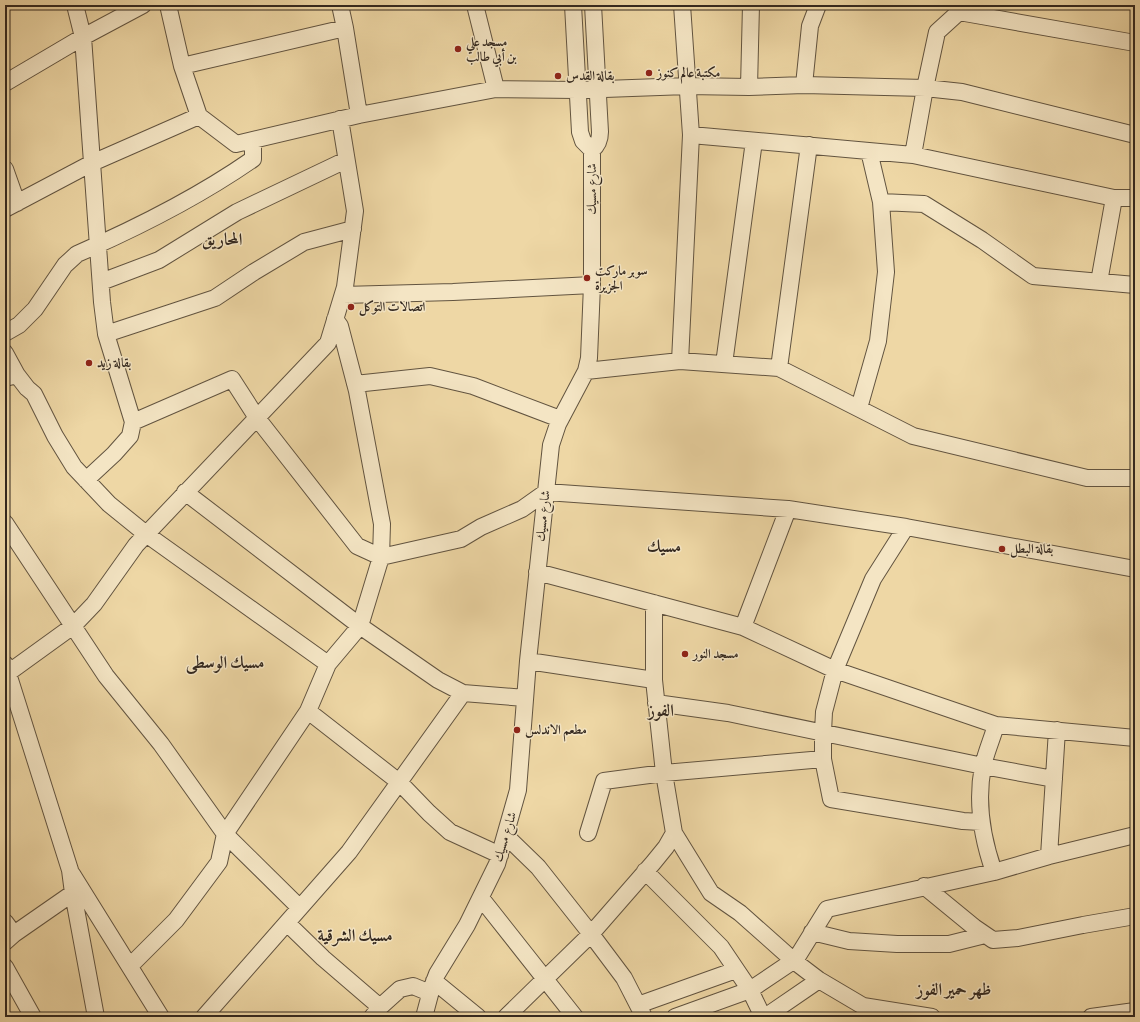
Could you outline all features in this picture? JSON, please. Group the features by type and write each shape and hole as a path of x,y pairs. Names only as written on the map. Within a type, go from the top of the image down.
{"street":[{"path":"75,5 83,37 106,334 133,422 130,436 114,454 86,480"},
{"path":"5,84 83,37 143,5"},
{"path":"168,5 182,66 199,116 236,144 359,114 496,89 598,90 687,86 804,85 925,88 962,92 1135,135"},
{"path":"340,5 359,114"},
{"path":"475,5 496,89"},
{"path":"573,5 581,137 586,146 592,150"},
{"path":"577,90 583,81 586,70 583,5"},
{"name":"شارع مسيك","path":"424,1017 432,987 441,967 467,925 497,864 518,790 528,661 551,445 560,419 586,371 589,358 592,285 592,150 597,146 600,137 593,5"},
{"path":"680,361 691,135 682,5"},
{"path":"749,86 751,5"},
{"path":"804,85 810,26 818,5"},
{"path":"913,155 937,32 961,9 1135,43"},
{"path":"182,66 345,28"},
{"path":"5,169 11,206 92,163 199,116"},
{"path":"96,1017 70,870 6,668 73,626 94,604 136,544 328,344 345,286 355,211 340,119"},
{"path":"691,135 913,155 1114,198 1135,198"},
{"path":"5,333 19,325 35,309 65,265 76,254 170,210 222,181 253,159 253,140"},
{"path":"724,364 754,140"},
{"path":"779,368 809,146"},
{"path":"859,408 878,341 886,272 881,202 869,151"},
{"path":"101,282 159,260 237,212 346,160"},
{"path":"1099,282 1114,198"},
{"path":"881,202 924,204 982,240 1033,276 1135,285"},
{"path":"106,334 215,298 254,272 304,242 353,229"},
{"path":"343,295 460,292 592,285"},
{"path":"130,966 176,920 219,862 225,834 308,711 328,664 360,626 381,557 382,524 355,384 340,326 335,320"},
{"path":"5,353 11,376 34,394 55,436 74,467 109,504 146,534 328,664"},
{"path":"586,371 680,361 779,368 913,436 1087,478 1135,478"},
{"path":"355,384 430,376 473,386 560,419"},
{"path":"133,422 232,379 257,418 357,546 381,557 461,539 481,527 522,509 546,492 788,509 906,528 1135,569"},
{"path":"186,492 360,626 438,680 463,693 525,698"},
{"path":"743,627 788,509"},
{"path":"5,523 106,676 161,744 225,834 300,908"},
{"path":"906,528 873,579 835,670 824,712 823,732 823,759 831,799 963,821 981,822"},
{"path":"537,572 743,627 835,670 996,725 1135,738"},
{"path":"654,603 654,680 664,773 674,833 712,892 740,913 794,961 819,980 863,1006 932,1017"},
{"path":"528,661 654,680"},
{"path":"204,1017 349,852 463,693"},
{"path":"656,703 728,713 983,766 1054,779"},
{"path":"308,711 399,782 450,832 500,855"},
{"path":"994,872 986,848 981,822 980,794 983,766 996,725"},
{"path":"1049,856 1057,730"},
{"path":"588,833 604,781 664,773 823,759"},
{"path":"506,1017 591,934 666,847 674,833"},
{"path":"675,1017 750,990 794,961 827,909 924,886 994,872 1049,856 1135,835"},
{"path":"506,836 538,867 591,934 624,978 641,1011 736,970"},
{"path":"70,870 162,1017"},
{"path":"645,871 721,947 750,990 764,1017 819,980"},
{"path":"924,886 974,927 993,940 1018,938 1135,916"},
{"path":"8,932 73,893"},
{"path":"481,898 575,1017"},
{"path":"287,922 376,1012 400,989 413,986 432,987 478,1017"},
{"path":"812,932 849,941 897,944 949,944 985,935"},
{"path":"5,967 33,1017"},
{"path":"1091,1017 1135,1011"}],"place":[{"name":"مسجد علي بن أبي طالب","path":"458,49"},
{"name":"مكتبة عالم كنوز","path":"649,73"},
{"name":"بقالة القدس","path":"558,76"},
{"name":"سوبر ماركت الجزيرة","path":"587,278"},
{"name":"اتصالات التوكل","path":"351,307"},
{"name":"بقالة زيد","path":"89,363"},
{"name":"بقالة البطل","path":"1002,549"},
{"name":"مسجد النور","path":"685,654"},
{"name":"مطعم الاندلس","path":"517,730"}],"district":[{"name":"المحاريق","path":"222,240"},
{"name":"مسيك","path":"664,547"},
{"name":"مسيك الوسطى","path":"225,663"},
{"name":"الفوز","path":"661,711"},
{"name":"مسيك الشرقية","path":"355,936"},
{"name":"ظهر حمير الفوز","path":"954,990"}]}
